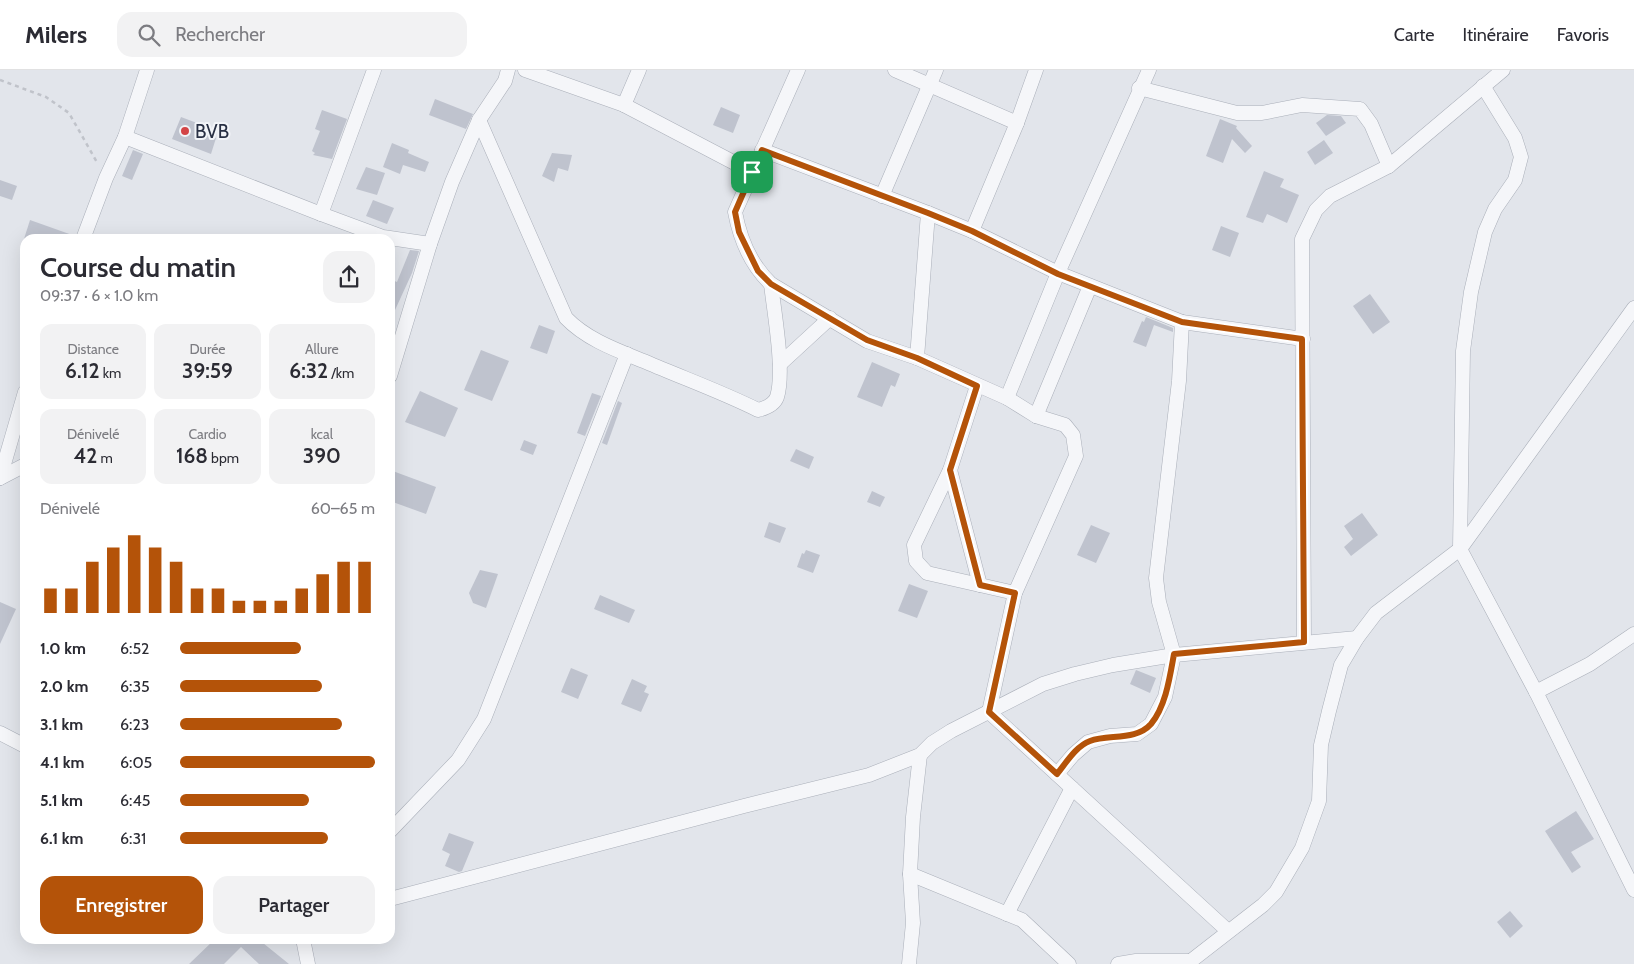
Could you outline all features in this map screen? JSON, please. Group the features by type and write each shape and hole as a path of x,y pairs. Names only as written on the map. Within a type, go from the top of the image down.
{"street":[{"path":"85,234 106,178 125,137 147,70"},
{"path":"321,214 374,70"},
{"path":"395,360 430,244 452,182 478,120 505,80 508,70"},
{"path":"525,70 624,105 752,172"},
{"path":"624,105 639,70"},
{"path":"798,70 735,212 739,232 758,271 771,284 867,340 917,358 1007,398 1036,416 1066,425 1073,436 1076,456 1015,593 989,712"},
{"path":"895,70 1017,123"},
{"path":"882,196 936,70"},
{"path":"972,231 1017,123 1036,70"},
{"path":"1007,398 1058,274 1148,70"},
{"path":"1304,642 1302,239 1316,210 1330,196 1389,166 1504,70"},
{"path":"1483,86 1515,138 1521,157 1515,180 1495,209 1485,232 1472,292 1463,351 1460,549 1536,692 1634,890"},
{"path":"1139,88 1237,113 1262,113 1302,105 1360,109 1371,124 1389,166"},
{"path":"478,120 566,318 576,329 626,354 758,410 768,407 776,398 780,364 771,284"},
{"path":"125,137 375,234"},
{"path":"762,150 972,231 1058,274 1182,322 1302,339"},
{"path":"917,358 928,213"},
{"path":"395,239 430,244"},
{"path":"1036,416 1090,286"},
{"path":"1118,964 1136,961 1189,962 1263,905 1276,892 1302,848 1319,801 1321,745 1341,666 1357,638 1376,613 1460,549 1634,308"},
{"path":"780,364 830,318"},
{"path":"1057,774 1073,755 1088,742 1110,736 1137,734 1151,724 1165,696 1174,654 1159,602 1156,578 1180,381 1182,322"},
{"path":"395,826 458,760 484,719 626,354"},
{"path":"977,386 950,470 914,545 916,561 927,573 1015,593"},
{"path":"20,409 0,478 20,468"},
{"path":"950,470 980,585"},
{"path":"1536,692 1590,664 1634,634"},
{"path":"395,898 870,775 920,755 932,743 951,731 1043,684 1067,677 1113,665 1174,654 1357,638"},
{"path":"989,712 1228,931"},
{"path":"0,733 20,743"},
{"path":"909,964 913,923 910,874 913,817 920,755"},
{"path":"1008,914 1072,788"},
{"path":"910,874 1028,924 1069,964"},
{"path":"304,944 308,964"}],"path":[{"path":"0,80 46,97 69,113 106,178"}],"building":[{"path":"435,99 473,114 466,129 429,115"},
{"path":"721,107 740,115 733,133 713,125"},
{"path":"322,110 347,119 332,159 313,155 315,153 312,151 320,131 315,129"},
{"path":"1327,115 1341,116 1346,123 1326,136 1316,123"},
{"path":"181,117 197,123 195,129 216,138 211,154 172,139"},
{"path":"1220,119 1237,126 1236,128 1252,146 1245,153 1232,139 1223,163 1206,156"},
{"path":"1324,140 1333,153 1315,165 1307,152"},
{"path":"392,143 409,150 408,153 429,162 425,172 403,165 400,174 383,167"},
{"path":"133,150 143,154 132,180 122,176"},
{"path":"552,153 572,155 568,171 558,168 554,182 542,176"},
{"path":"366,167 385,173 377,195 356,189"},
{"path":"1264,171 1284,179 1280,187 1299,195 1287,223 1267,214 1263,223 1246,217"},
{"path":"0,180 17,186 12,200 0,196"},
{"path":"373,200 394,208 387,224 366,216"},
{"path":"30,220 69,234 26,234"},
{"path":"1221,226 1239,233 1230,257 1212,250"},
{"path":"410,250 419,251 412,273 395,310 395,281 397,282"},
{"path":"1370,294 1390,322 1373,334 1353,306"},
{"path":"1146,317 1173,328 1173,332 1154,325 1146,347 1133,342 1142,321 1144,322"},
{"path":"539,325 555,331 547,354 530,348"},
{"path":"481,350 509,361 492,401 464,390"},
{"path":"872,362 900,374 895,387 891,385 882,407 857,397"},
{"path":"420,391 458,408 445,437 405,422"},
{"path":"592,393 601,396 585,436 577,433"},
{"path":"618,401 622,403 607,445 602,443"},
{"path":"524,440 537,445 533,455 520,450"},
{"path":"796,449 814,457 809,469 790,461"},
{"path":"395,472 436,487 426,514 395,503"},
{"path":"872,491 885,497 880,507 867,502"},
{"path":"1362,513 1378,535 1351,556 1344,547 1353,539 1344,526"},
{"path":"769,522 786,528 780,543 764,537"},
{"path":"1091,525 1110,533 1096,563 1077,555"},
{"path":"806,550 820,555 813,573 797,567 802,553 804,554"},
{"path":"480,570 498,574 486,608 473,603 469,593"},
{"path":"909,584 928,591 917,618 898,611"},
{"path":"600,595 635,610 629,623 594,609"},
{"path":"0,602 16,609 0,644"},
{"path":"571,668 588,675 578,699 561,692"},
{"path":"1136,670 1156,678 1150,693 1130,684"},
{"path":"632,679 647,686 644,692 649,694 641,712 621,704"},
{"path":"1576,811 1594,839 1571,852 1581,867 1572,873 1545,831"},
{"path":"449,833 474,842 462,871 459,872 445,866 450,854 442,850"},
{"path":"1510,911 1523,926 1510,938 1497,922"},
{"path":"210,944 264,944 289,964 259,964 241,947 224,964 189,964"}],"place":[{"name":"BVB","path":"185,131"}],"route":[{"path":"762,150 972,231 1058,274 1182,322 1302,339 1304,642 1174,654 1165,696 1151,724 1137,734 1110,736 1088,742 1073,755 1057,774 989,712 1015,593 980,585 950,470 977,386 917,358 867,340 771,284 758,271 739,232 735,212 752,172 762,150"}]}
